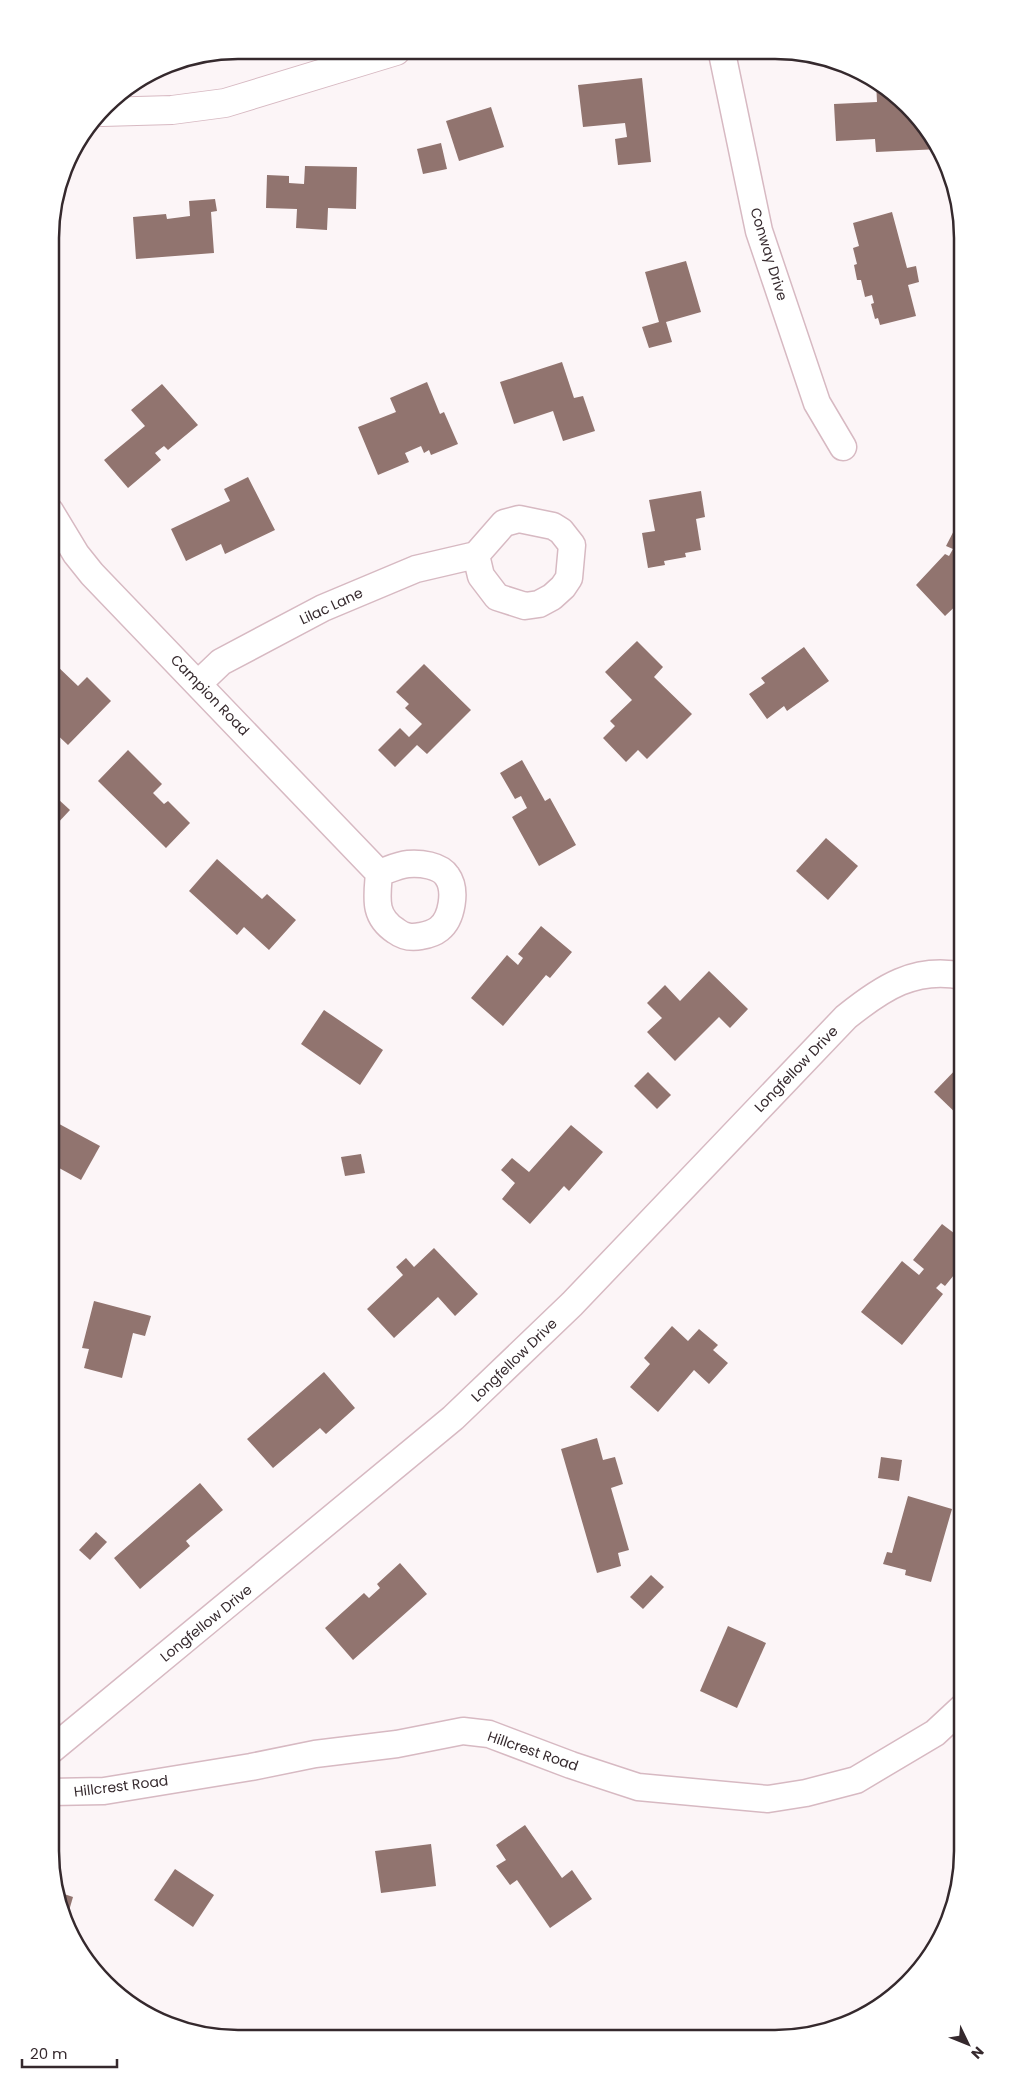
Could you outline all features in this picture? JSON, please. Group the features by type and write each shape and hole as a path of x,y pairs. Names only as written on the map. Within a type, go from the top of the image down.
{"street":[{"path":"110,112 172,110 225,103 370,59"},
{"name":"Conway Drive","path":"723,59 759,231 817,403 843,446"},
{"name":"Campion Road","path":"59,526 76,554 92,574 199,683 379,873"},
{"name":"Lilac Lane","path":"199,683 221,662 323,608 416,569 476,556"},
{"name":"Longfellow Drive","path":"59,1744 453,1418 572,1304 846,1017 864,1002 905,978 954,974"},
{"name":"Hillcrest Road","path":"59,1792 104,1791 251,1767 315,1754 397,1744 462,1731 490,1734 571,1765 638,1787 768,1799 806,1793 856,1780 935,1733 954,1715"}],"building":[{"path":"642,78 651,162 618,165 615,139 627,137 625,123 583,127 578,85"},
{"path":"876,90 902,111 931,149 876,152 875,139 836,141 834,104 877,102"},
{"path":"491,107 504,147 459,161 446,121"},
{"path":"441,143 447,169 423,174 417,149"},
{"path":"305,166 357,167 356,209 328,208 327,230 296,228 297,209 266,208 267,175 289,176 289,183 304,184"},
{"path":"215,199 217,211 211,212 214,253 136,259 133,217 166,214 167,219 190,216 189,201"},
{"path":"892,212 907,268 916,266 919,282 908,285 916,316 880,325 878,318 875,319 871,304 874,303 872,295 865,297 861,280 857,280 854,265 857,264 853,248 859,246 853,223"},
{"path":"686,261 701,312 666,322 672,342 649,348 642,327 659,322 645,272"},
{"path":"562,362 574,398 583,396 595,431 563,441 553,411 514,424 500,382"},
{"path":"427,382 440,414 444,412 458,444 431,455 429,450 424,453 421,446 405,453 409,462 378,475 358,427 396,412 390,398"},
{"path":"162,384 198,425 168,450 164,446 155,453 161,460 128,488 104,460 145,426 131,410"},
{"path":"248,477 275,530 225,554 221,544 186,561 171,529 230,501 224,489"},
{"path":"701,491 705,517 696,519 701,550 685,553 686,557 664,561 665,565 648,568 642,533 655,531 649,500"},
{"path":"954,530 954,608 945,616 916,585 945,554 949,556 953,549 946,546"},
{"path":"637,641 663,667 654,677 692,714 647,759 638,750 626,762 603,738 615,726 610,721 632,700 605,672"},
{"path":"804,647 829,681 787,711 784,706 767,719 749,694 765,683 761,678"},
{"path":"424,664 471,710 427,754 417,745 395,767 378,750 400,728 409,737 422,724 405,708 409,704 396,692"},
{"path":"59,668 78,686 87,677 111,701 68,745 59,736"},
{"path":"128,750 162,784 153,793 164,804 168,801 190,823 166,848 98,781"},
{"path":"522,760 545,801 550,798 576,845 539,866 512,817 527,808 521,796 515,799 500,773"},
{"path":"59,800 70,810 59,822"},
{"path":"826,838 858,866 828,900 796,871"},
{"path":"217,859 262,899 267,894 296,920 269,950 244,927 237,935 189,891"},
{"path":"541,926 572,952 550,978 546,975 503,1026 471,998 507,955 518,965 523,958 518,954"},
{"path":"709,971 748,1009 730,1028 719,1017 675,1061 647,1032 662,1018 647,1003 665,985 680,1001"},
{"path":"324,1010 383,1050 360,1085 301,1044"},
{"path":"954,1071 954,1111 934,1092"},
{"path":"648,1072 671,1095 657,1109 634,1086"},
{"path":"59,1124 100,1146 81,1180 59,1168"},
{"path":"571,1125 603,1152 569,1191 564,1186 530,1224 502,1199 515,1183 501,1170 512,1158 529,1172"},
{"path":"361,1154 365,1173 345,1176 341,1157"},
{"path":"942,1224 954,1233 954,1275 945,1286 941,1283 936,1288 943,1294 902,1345 861,1312 902,1261 919,1275 924,1269 913,1260"},
{"path":"434,1248 478,1294 455,1316 438,1297 394,1338 367,1309 403,1275 396,1267 406,1258 414,1267"},
{"path":"94,1301 151,1316 145,1336 133,1333 122,1378 84,1368 89,1349 82,1348"},
{"path":"672,1326 688,1341 699,1329 718,1345 713,1350 728,1363 709,1384 694,1370 658,1412 630,1387 650,1364 644,1358"},
{"path":"324,1372 355,1408 326,1434 320,1428 273,1468 247,1439"},
{"path":"597,1438 603,1460 615,1457 623,1484 611,1488 629,1550 618,1553 621,1566 597,1573 561,1449"},
{"path":"881,1457 902,1460 899,1481 878,1478"},
{"path":"200,1483 223,1510 186,1541 190,1546 140,1589 114,1558"},
{"path":"908,1496 952,1509 931,1582 905,1575 906,1570 883,1564 887,1552 892,1553"},
{"path":"96,1532 107,1542 90,1560 79,1550"},
{"path":"400,1563 427,1594 353,1660 325,1628 364,1593 369,1598 380,1588 377,1584"},
{"path":"651,1575 664,1587 643,1609 630,1597"},
{"path":"728,1626 766,1643 737,1708 700,1691"},
{"path":"525,1825 562,1878 572,1870 592,1899 550,1928 517,1880 510,1885 496,1866 506,1860 496,1845"},
{"path":"431,1844 436,1886 381,1893 375,1851"},
{"path":"175,1869 214,1895 193,1927 154,1900"},
{"path":"64,1894 73,1897 69,1911"}]}
